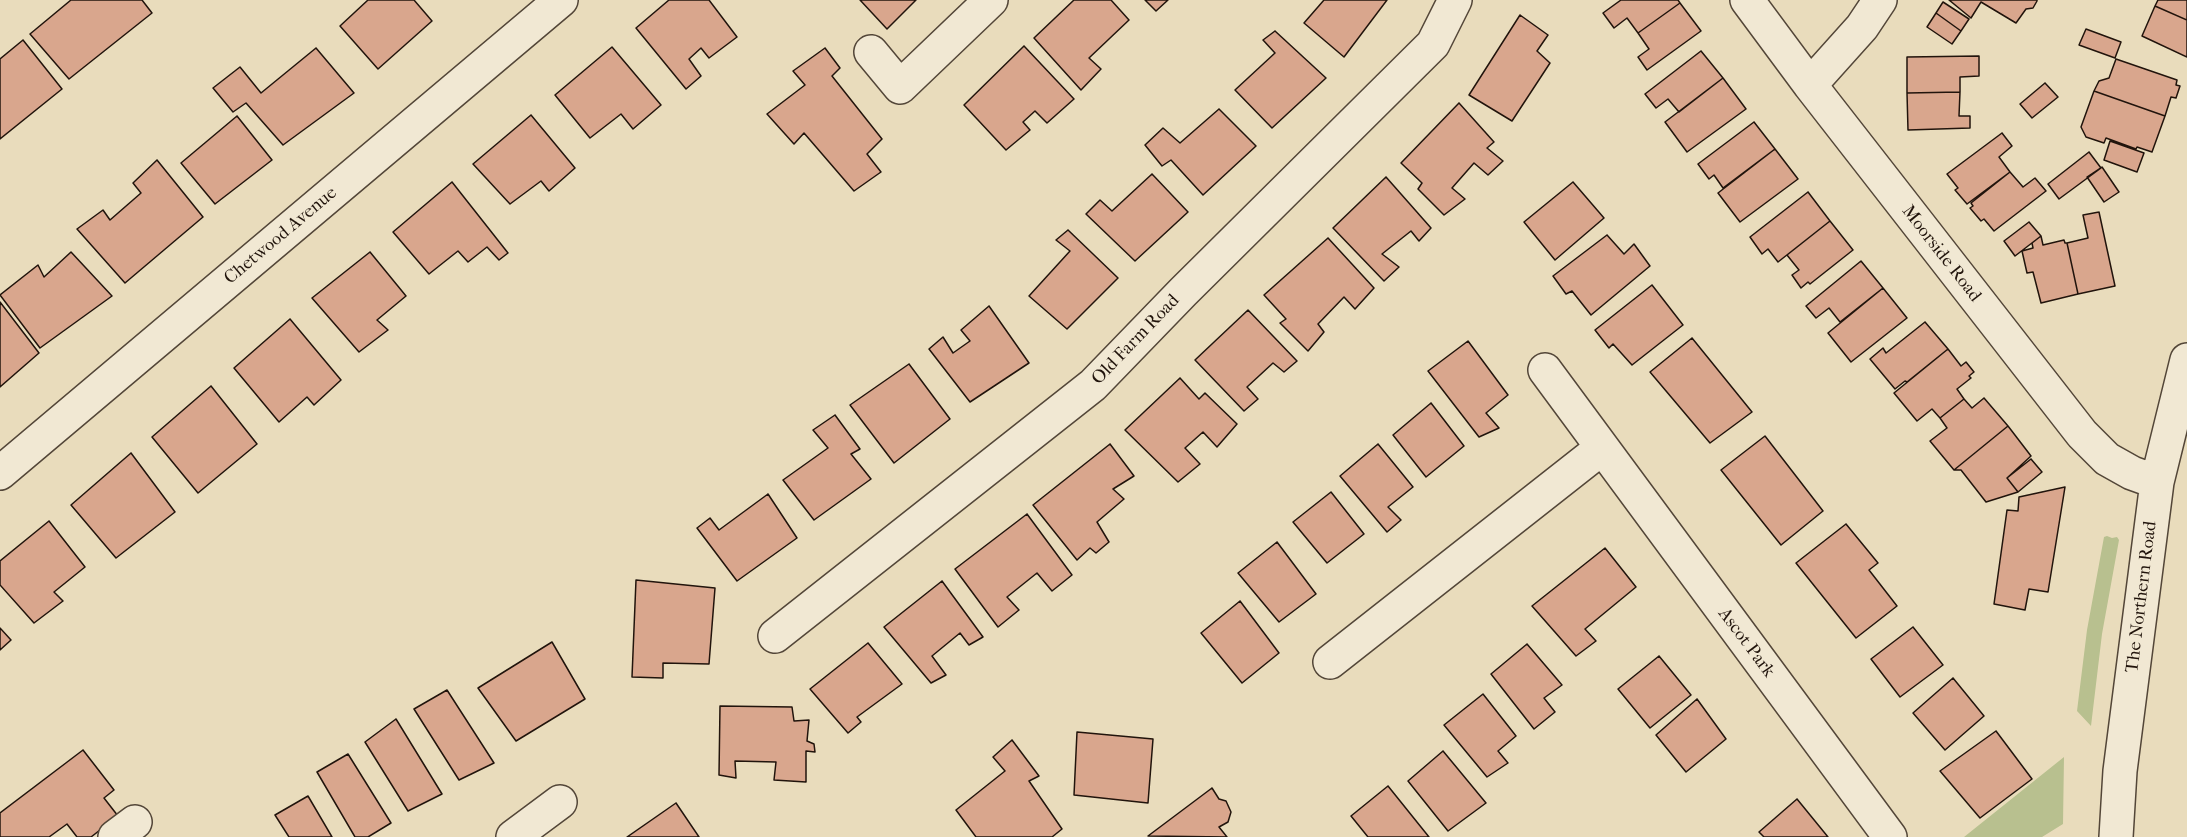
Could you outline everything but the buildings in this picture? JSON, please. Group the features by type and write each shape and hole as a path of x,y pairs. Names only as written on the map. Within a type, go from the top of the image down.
{"street":[{"name":"Chetwood Avenue","path":"0,473 561,0"},
{"path":"871,52 900,87 991,0"},
{"name":"Old Farm Road","path":"775,636 1093,385 1183,292 1433,44 1455,0"},
{"name":"Moorside Road","path":"1747,0 1810,85 2082,434 2106,459 2132,473 2157,482"},
{"path":"1810,85 1862,27 1880,0"},
{"name":"The Northern Road","path":"2116,837 2120,771 2157,482 2187,360"},
{"name":"Ascot Park","path":"1545,370 1890,837"},
{"path":"1330,662 1602,448"},
{"path":"513,837 560,802"}],"green space":[{"path":"2104,537 2117,537 2119,540 2102,634 2091,726 2077,711 2087,630"},
{"path":"2064,757 2063,824 2042,837 1964,837"}]}
